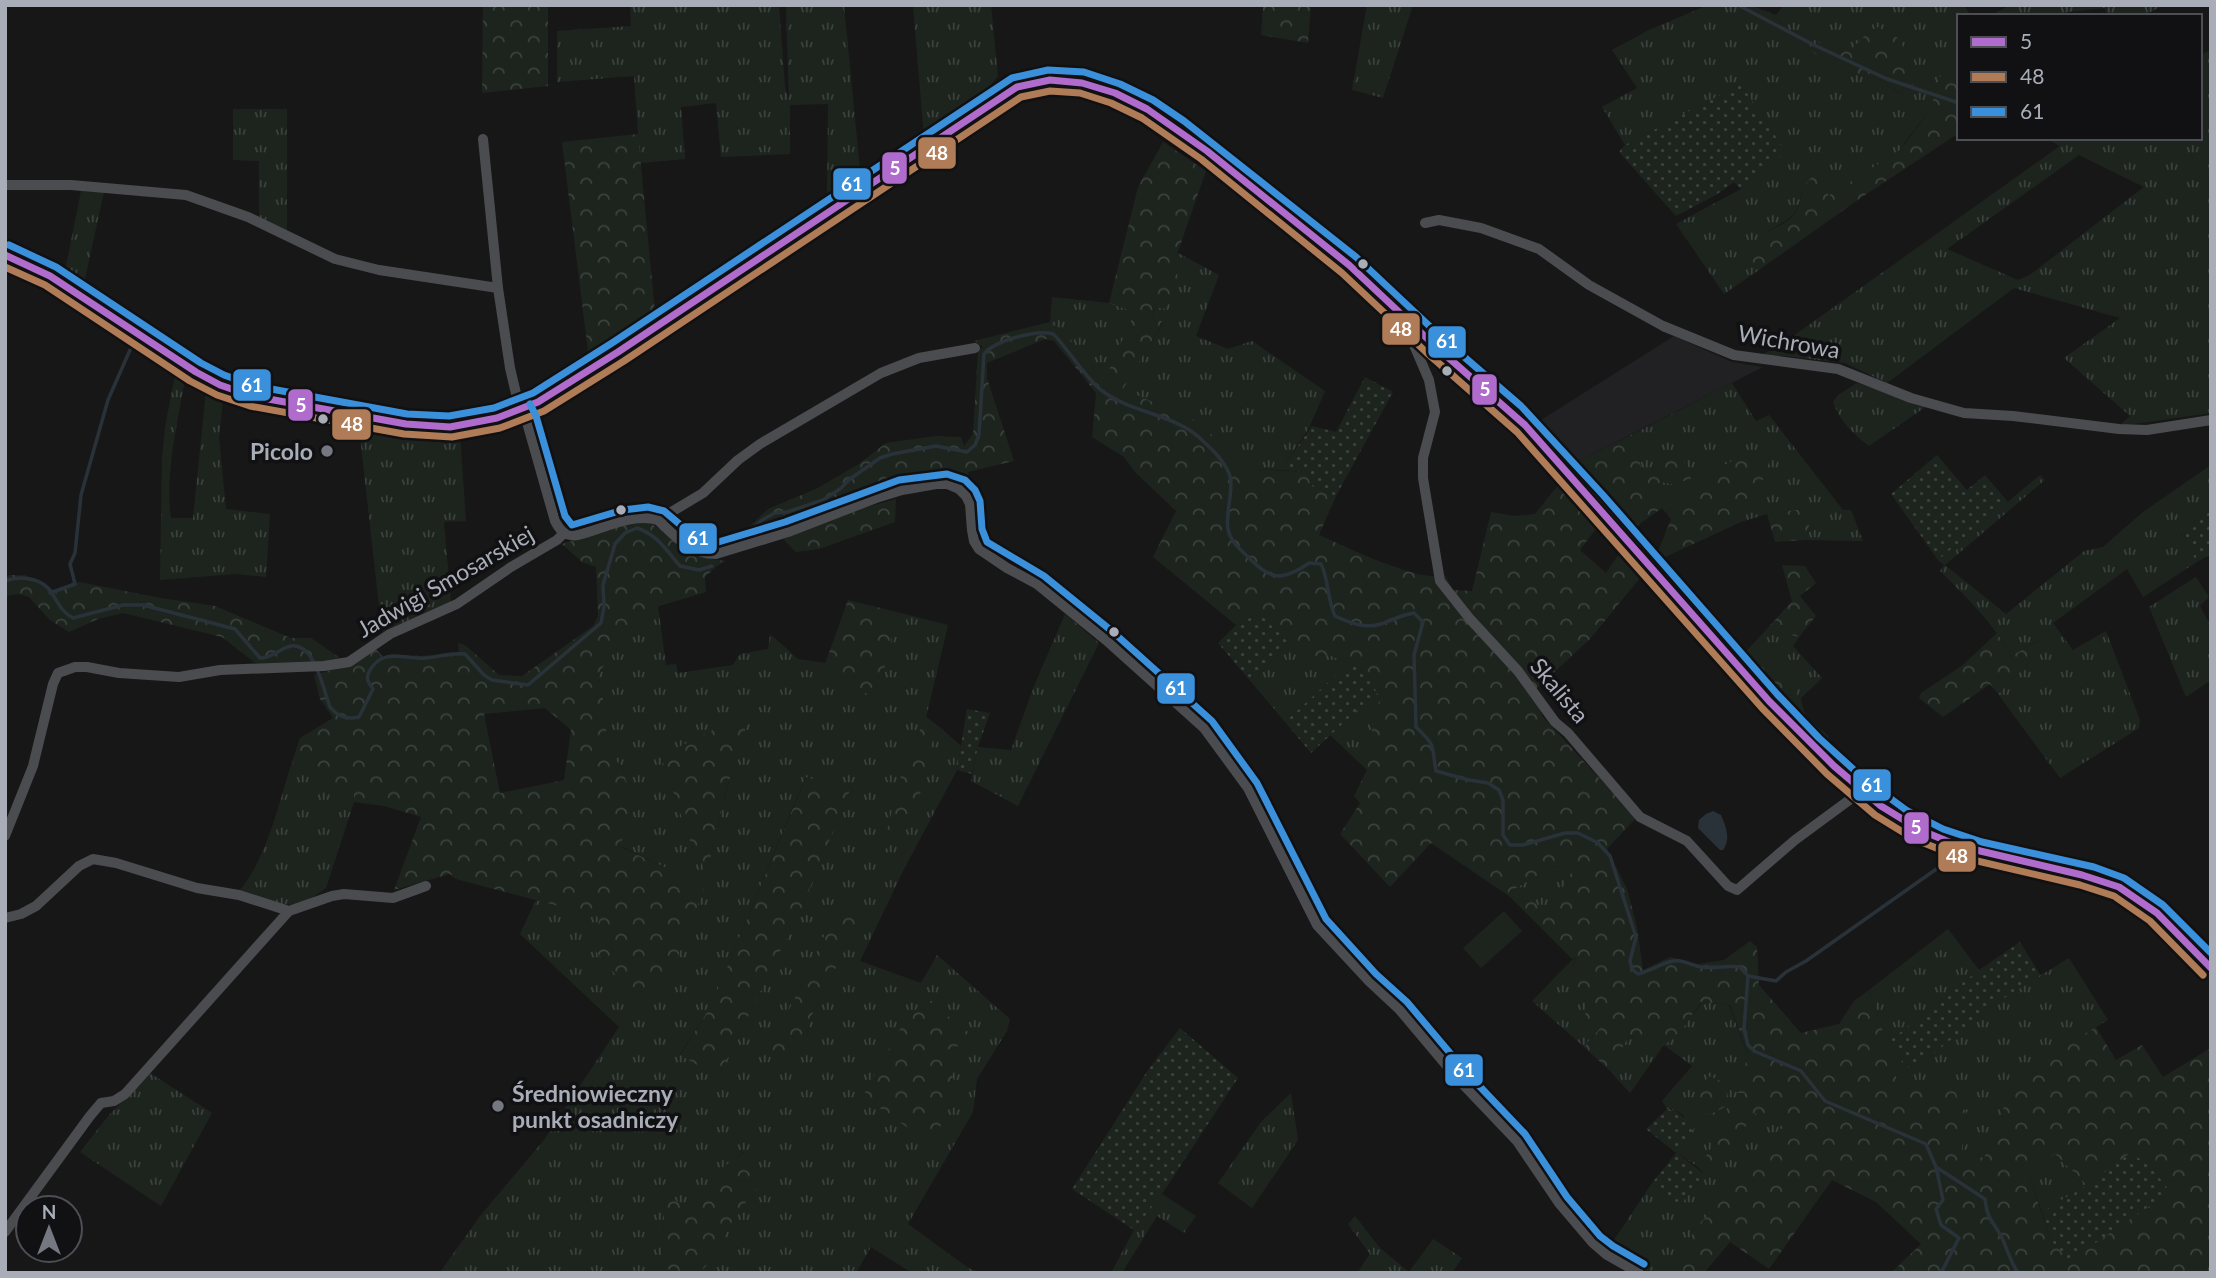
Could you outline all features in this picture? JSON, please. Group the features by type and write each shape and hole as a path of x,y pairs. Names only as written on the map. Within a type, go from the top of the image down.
{"street":[{"path":"5,255 50,276 220,385 252,396 425,427 450,427 486,421 521,409 565,385 1017,88 1040,80 1055,79 1113,93 1167,120 1376,289 1434,346 1491,392 1526,425 1775,709 1860,789 1902,821 1938,840 1974,852 2118,886 2148,907 2211,968"},
{"name":"Jadwigi Smosarskiej","path":"483,139 498,288 513,381 555,521 564,533 571,536 644,518 658,520 703,493 738,460 760,444 881,373 919,358 975,348"},
{"path":"5,185 71,185 186,195 248,216 335,259 379,270 498,288"},
{"name":"Wichrowa","path":"1425,223 1439,220 1481,228 1539,249 1589,285 1663,326 1734,355 1838,369 1911,398 1964,413 2147,430 2211,420"},
{"name":"Skalista","path":"1406,318 1411,338 1429,380 1435,412 1423,458 1423,478 1440,581 1470,619 1518,671 1555,722 1568,733 1640,817 1687,841 1728,886 1737,890 1795,840 1852,799 1860,789"},
{"path":"658,520 687,547 705,554 716,554 788,532 876,498 920,486 947,484 966,496 970,504 974,541 979,549 1037,584 1106,640 1204,728 1248,788 1317,925 1399,1009 1458,1079 1517,1141 1559,1203 1593,1242 1607,1255 1639,1273"},
{"name":"Jadwigi Smosarskiej","path":"5,836 33,766 52,684 58,673 75,667 87,667 119,673 179,677 220,670 324,666 349,662 390,634 445,611 564,533"},
{"path":"5,918 28,912 82,864 99,859 197,888 239,895 289,911"},
{"path":"5,1232 101,1103 114,1101 125,1094 289,911 332,896 344,894 393,898 425,886"}],"shaded area":[{"path":"1674,336 1732,362 1763,367 1577,462 1541,420"},
{"path":"1713,811 1721,815 1726,828 1727,842 1723,850 1698,828 1699,820"}],"green space":[{"path":"483,5 548,5 548,86 482,93"},
{"path":"630,5 779,5 785,88 789,100 786,5 844,5 861,180 827,199 828,104 790,105 790,154 721,157 716,103 681,107 685,159 640,163 634,76 557,82 557,31 631,26"},
{"path":"913,5 991,5 998,76 985,92 924,137"},
{"path":"1263,5 1311,5 1308,43 1261,35"},
{"path":"1367,5 1413,5 1383,98 1352,90"},
{"path":"1708,5 1750,5 1776,15 1784,5 1964,5 1970,14 1957,14 1957,57 1946,60 1929,112 1899,151 1828,196 1802,191 1800,202 1792,216 1756,243 1750,259 1759,270 1724,294 1676,224 1741,189 1783,154 1782,146 1741,84 1625,145 1602,107 1637,88 1612,50 1649,30","holes":["1868,32 1903,95 1878,80 1839,70 1850,51"]},
{"path":"2011,5 2164,5 2147,14 2107,14 2105,8 2066,14 1993,14"},
{"path":"1878,27 1900,39 1916,81 1904,95 1878,80 1839,70 1807,48 1821,42 1850,51 1868,32"},
{"path":"2211,50 2211,413 2119,426 2130,416 2064,358 2120,318 2014,288 1887,383 1845,363 1760,356 1782,344 2060,146 2049,140 2202,140 2202,54","holes":["2079,155 2144,187 2031,274 2018,280 1947,249"]},
{"path":"1957,57 1957,134 1759,270 1750,259 1756,243 1792,217 1797,211 1804,187 1813,176 1821,171 1828,176 1828,196 1899,151 1929,112 1946,60"},
{"path":"1741,84 1782,146 1784,154 1741,189 1734,182 1716,195 1676,216 1619,152 1625,145"},
{"path":"233,109 287,109 287,232 259,218 259,161 233,160"},
{"path":"638,134 655,312 589,359 562,142"},
{"path":"1163,142 1206,171 1174,263 1179,281 1164,309 1155,307 1152,317 1163,322 1123,389 1185,412 1211,434 1236,461 1242,473 1252,469 1306,472 1312,486 1336,496 1319,535 1401,569 1419,574 1445,575 1453,590 1472,591 1491,512 1514,516 1535,514 1563,479 1601,522 1580,550 1606,573 1624,547 1644,573 1590,639 1536,689 1542,716 1636,818 1607,849 1627,889 1637,927 1643,970 1670,957 1698,964 1724,960 1750,941 1757,947 1759,985 1801,1033 1839,1024 1854,1001 1869,990 1887,1043 1901,1059 1896,1077 1903,1087 1960,1080 1956,1094 1967,1114 1961,1152 1984,1158 2004,1107 2050,1055 2096,1027 2116,1060 2142,1045 2163,1077 2211,1048 2211,1273 1891,1273 1921,1244 1876,1202 1832,1180 1769,1269 1730,1242 1704,1273 1682,1273 1693,1230 1751,1171 1784,1121 1756,1113 1707,1177 1698,1167 1725,1129 1727,1106 1734,1104 1745,1093 1737,1093 1748,1055 1730,1005 1701,1002 1680,1032 1665,1045 1636,1036 1628,1037 1610,1071 1584,1047 1600,1028 1585,1024 1586,1002 1569,982 1576,957 1572,959 1511,898 1519,895 1533,900 1546,916 1574,868 1553,866 1506,894 1431,843 1390,887 1340,834 1360,803 1354,796 1367,770 1366,753 1380,697 1359,667 1329,655 1306,657 1276,632 1259,613 1236,625 1153,557 1176,511 1135,472 1124,457 1092,437 1096,393 1054,341 1045,339 987,363 987,378 1014,461 968,472 970,496 945,480 916,482 866,496 764,535 730,545 768,509 818,488 859,464 886,443 936,436 961,437 964,446 973,434 978,351 983,347 974,341 1050,322 1065,332 1094,370 1105,379 1135,312 1109,303 1138,187","holes":["2055,1154 2087,1185 2051,1240 2028,1173"]},
{"path":"81,191 104,192 84,283 65,271"},
{"path":"1176,252 1219,275 1196,336 1228,349 1252,341 1325,391 1309,428 1281,470 1252,469 1242,473 1236,461 1211,434 1185,412 1122,389 1163,323 1152,317"},
{"path":"1052,297 1109,303 1135,312 1105,380 1066,335 1050,322"},
{"path":"175,375 185,380 171,466 171,518 193,518 206,391 223,399 219,437 226,509 270,514 266,577 235,574 160,580 162,459"},
{"path":"1365,377 1393,392 1336,496 1312,486 1306,472 1281,470 1312,426 1336,432"},
{"path":"1732,383 1756,421 1769,415 1843,510 1851,510 1863,541 1806,540 1810,529 1803,509 1767,514 1741,522 1740,507 1764,478 1768,462 1703,478 1666,513 1655,500 1660,482 1673,484 1676,455 1643,476 1633,434"},
{"path":"1857,383 1927,406 1869,446 1848,427 1833,402 1838,395"},
{"path":"359,428 437,437 460,435 466,521 444,522 451,602 382,632"},
{"path":"1633,434 1643,476 1676,455 1688,466 1691,479 1673,484 1660,482 1655,500 1662,508 1634,528 1577,462"},
{"path":"1937,455 1967,490 1985,475 2008,502 1938,560 1891,494"},
{"path":"1733,460 1769,462 1764,478 1740,507 1741,522 1663,558 1658,552 1671,519 1666,513 1703,478"},
{"path":"2211,465 2211,511 2179,531 2197,562 2143,597 2127,569 2053,623 2073,650 2106,631 2140,720 2139,728 2060,778 1998,694 2043,649 2037,641 2011,656 1988,621 1940,571 1944,565 1938,560 2040,475 2045,480 1945,565 2006,614 2084,551 2103,547 2143,512"},
{"path":"896,499 895,522 819,549 796,552 783,539 853,511"},
{"path":"1803,509 1810,529 1806,540 1775,542 1767,514"},
{"path":"2211,511 2211,554 2197,562 2179,531"},
{"path":"634,522 650,523 710,559 726,561 705,577 706,592 643,611 598,674 607,719 605,749 622,767 630,794 632,820 619,846 705,886 675,964 641,1005 593,948 600,917 456,879 450,874 394,890 421,817 384,806 354,802 354,790 345,803 292,762 300,738 333,718 320,699 314,675 338,668 376,649 383,657 392,654 421,656 459,652 458,643 465,645 499,675 522,676 593,626 598,616 596,567 582,562 562,544","holes":["545,708 571,730 564,780 500,793 484,714"]},
{"path":"1782,565 1805,566 1816,583 1800,596 1816,616 1799,637 1767,629 1792,601"},
{"path":"25,575 54,590 79,582 215,606 291,638 311,638 340,658 330,662 259,666 222,637 123,613 98,619 69,632 50,620 29,597 19,594 5,596 5,577"},
{"path":"2196,577 2209,597 2200,606 2211,627 2211,680 2186,697 2149,607"},
{"path":"848,600 897,612 878,698 821,675"},
{"path":"658,606 666,665 676,664 678,673 733,665 740,654 768,649 770,634 798,659 826,663 821,675 878,698 897,612 948,625 926,718 904,764 882,852 893,842 928,749 941,728 961,746 957,770 904,869 860,961 921,983 937,955 1010,1019 1007,1031 977,1079 973,1112 908,1224 979,1273 912,1273 871,1247 856,1273 700,1273 713,1258 736,1214 755,1190 744,1152 723,1168 694,1216 665,1192 662,1267 679,1273 441,1271 480,1216 544,1140 619,1027 520,934 536,900 600,917 705,887 618,846 632,820 630,794 622,767 605,749 607,719 598,674 643,611","holes":["750,712 725,795 707,872 692,847 661,756","805,778 849,791 802,907 718,1077 680,1054 711,1006","853,907 859,922 811,1017 807,1033 771,1048 827,930"]},
{"path":"1259,613 1288,642 1252,683 1218,643 1236,625"},
{"path":"1065,614 1099,643 1018,806 971,781 978,747 1011,750 1034,686"},
{"path":"1767,629 1799,637 1793,646 1822,678 1801,698 1806,715 1827,735 1834,750 1781,695 1797,696 1796,680 1749,648"},
{"path":"1997,633 2011,656 2038,641 2043,649 1998,694 1990,684 1943,717 1919,698 1921,693 1963,665"},
{"path":"1288,642 1306,657 1329,655 1349,663 1285,722 1252,683"},
{"path":"1749,648 1796,680 1797,696 1781,695 1744,654"},
{"path":"1349,663 1359,667 1377,692 1311,753 1285,722"},
{"path":"1377,692 1380,697 1366,753 1367,770 1330,735"},
{"path":"967,709 990,713 972,774 957,770"},
{"path":"751,711 725,794 707,873 692,847 661,756"},
{"path":"926,717 941,728 928,749 932,761 920,794 893,842 881,853 904,764"},
{"path":"292,762 345,803 354,789 354,802 326,888 301,905 276,904 239,891 265,847"},
{"path":"806,777 850,790 802,907 718,1077 680,1055 711,1006"},
{"path":"1553,866 1574,868 1546,917 1520,895 1511,898 1506,894"},
{"path":"853,906 859,922 811,1017 807,1033 798,1038 773,1072 771,1048 827,930"},
{"path":"1504,911 1522,931 1481,968 1463,948"},
{"path":"1948,929 1979,970 1887,1043 1869,990"},
{"path":"2020,942 2041,976 1999,1001 1912,1071 1887,1043 1979,970"},
{"path":"1576,956 1569,982 1586,1002 1600,1027 1584,1047 1532,1001"},
{"path":"2069,958 2108,1020 2050,1055 2004,1107 1984,1158 1961,1152 1967,1114 1903,1087 1896,1077 1901,1059 1911,1070 1999,1001"},
{"path":"933,1001 953,1021 978,1039 947,1050 956,1091 942,1120 935,1147 871,1102 865,1092 900,1029 922,1002"},
{"path":"1702,1002 1729,1005 1748,1056 1737,1092 1746,1093 1734,1104 1727,1106 1725,1129 1698,1167 1676,1152 1684,1116 1667,1109 1662,1101 1692,1066 1664,1045 1630,1093 1610,1071 1628,1037 1680,1032"},
{"path":"1180,1028 1238,1078 1162,1194 1134,1230 1072,1189 1148,1070"},
{"path":"150,1073 212,1113 161,1206 80,1152 109,1115"},
{"path":"1708,1076 1719,1080 1725,1086 1727,1106 1707,1116 1694,1104"},
{"path":"1291,1093 1298,1140 1252,1208 1218,1183 1261,1122"},
{"path":"1667,1109 1676,1111 1695,1127 1676,1152 1704,1174 1680,1205 1652,1183 1676,1153 1646,1129"},
{"path":"1756,1113 1785,1121 1751,1171 1693,1230 1682,1273 1641,1268 1606,1246 1610,1246 1652,1183 1680,1205 1704,1174 1707,1176"},
{"path":"745,1152 756,1190 736,1214 713,1258 700,1273 679,1273 662,1267 665,1191 694,1216 723,1167"},
{"path":"2130,1153 2150,1165 2170,1192 2069,1261 2051,1240 2042,1212 2087,1185"},
{"path":"2055,1154 2087,1185 2042,1212 2028,1173"},
{"path":"1162,1194 1196,1216 1184,1233 1157,1216 1122,1273 1111,1273 1134,1230"},
{"path":"1355,1216 1380,1248 1409,1272 1433,1239 1462,1258 1452,1273 1357,1273 1370,1254 1348,1224"}],"waterway":[{"path":"1738,5 1887,79 1957,102"},
{"path":"741,540 762,520 775,513 787,512 823,500 880,458 936,446 967,452 975,445 979,435 984,354 1016,337 1037,333 1053,334 1101,390 1113,398 1181,425 1208,445 1230,476 1227,522 1229,533 1237,546 1261,569 1275,576 1282,576 1309,563 1321,564 1335,616 1352,623 1375,625 1414,613 1423,622 1414,655 1416,727 1431,743 1436,771 1488,783 1499,790 1503,800 1503,835 1510,845 1523,845 1565,833 1578,833 1598,843 1610,856 1636,937 1630,961 1632,969 1638,974 1678,961 1706,967 1740,967 1748,976 1744,1029 1748,1045 1754,1051 1801,1071 1825,1101 1926,1144 1936,1167 1985,1199 1989,1216 2018,1273"},
{"path":"50,593 75,584 70,564 75,553 81,495 108,400 130,350"},
{"path":"5,581 21,578 44,584 61,608 73,618 123,605 143,605 235,629 260,658 287,647 299,647 312,659 330,707 339,715 350,718 359,717 373,689 368,680 370,670 376,663 388,657 426,658 465,654 492,680 528,685 601,623 604,607 603,585 615,544 625,533 637,528 651,535 680,566 699,570 712,566"},
{"path":"1748,976 1776,981 1952,858"},
{"path":"1936,1167 1943,1200 1936,1209 1941,1225 1959,1238 1941,1273"}],"transit line":[{"name":"61","path":"9,245 56,267 201,363 224,375 255,386 407,414 449,416 494,408 533,393 1012,78 1048,70 1084,72 1120,84 1153,100 1184,121 1356,257 1440,336 1521,406 1603,495 1777,694 1819,738 1864,779 1906,810 1943,829 1982,842 2094,867 2124,878 2163,905 2211,953"},
{"name":"5","path":"5,255 50,276 220,385 252,396 406,424 450,427 497,418 538,402 618,352 1017,87 1050,80 1082,83 1115,93 1147,109 1207,151 1349,265 1525,425 1769,701 1834,766 1881,806 1920,830 1959,846 2082,875 2119,887 2157,913 2211,968"},
{"name":"48","path":"5,267 45,285 190,381 217,395 250,406 404,434 452,437 500,428 544,411 624,361 1021,97 1050,91 1080,93 1111,103 1142,118 1201,159 1342,273 1517,432 1762,708 1827,774 1875,815 1914,839 1956,856 2080,885 2114,896 2150,921 2203,975"},
{"name":"61","path":"530,404 536,416 565,516 572,525 623,510 648,507 664,511 696,538 715,543 785,522 899,480 947,474 965,480 975,490 980,501 982,529 987,542 1044,576 1113,632 1212,721 1257,783 1326,919 1376,974 1407,1002 1466,1072 1525,1134 1567,1197 1600,1236 1644,1264"}],"place":[{"name":"Picolo","path":"327,451"},
{"name":"Średniowieczny punkt osadniczy","path":"498,1106"}]}
